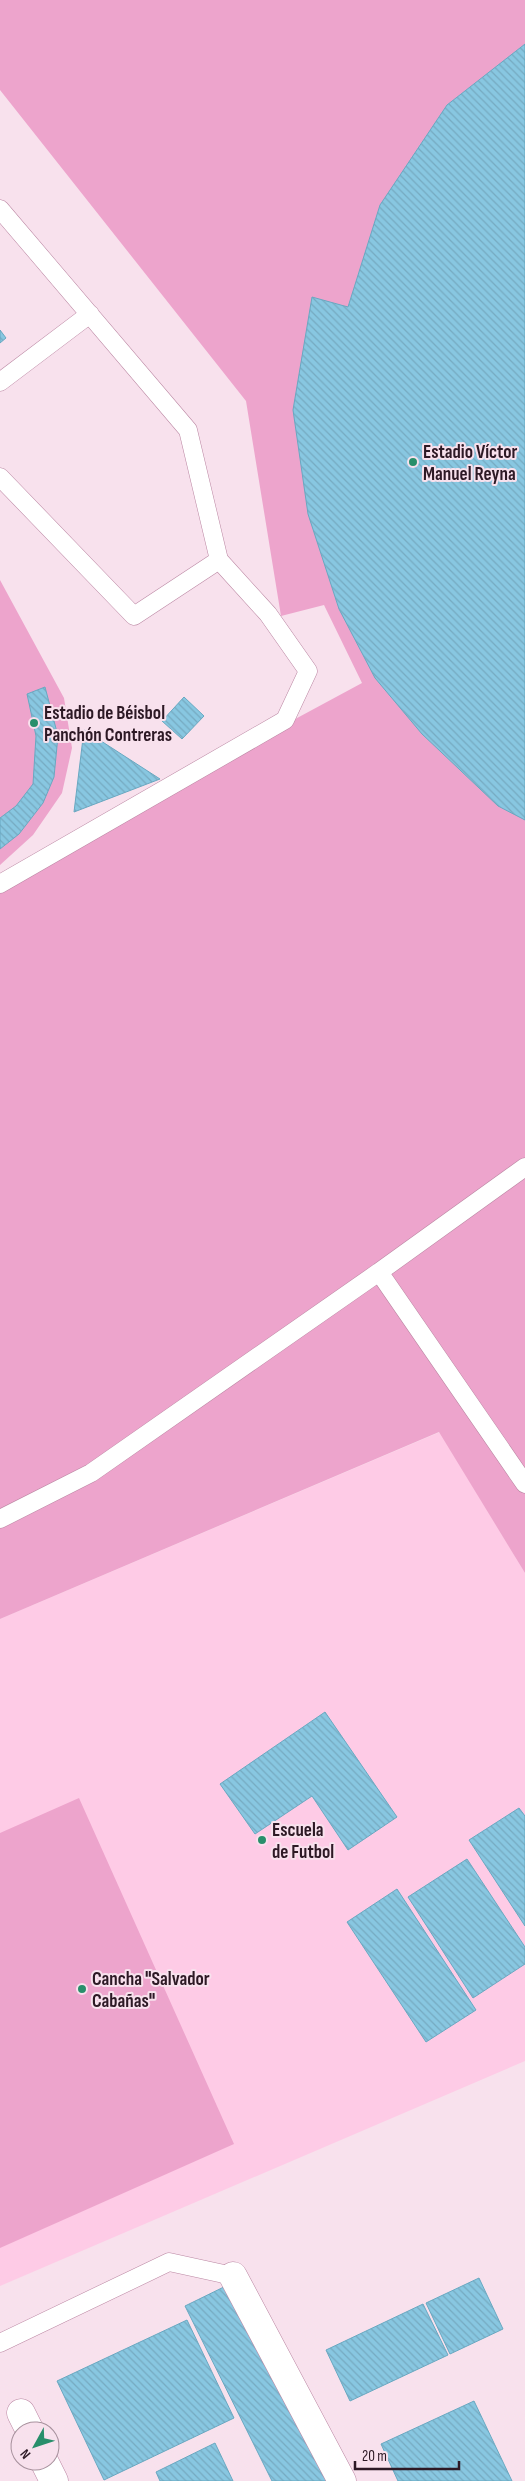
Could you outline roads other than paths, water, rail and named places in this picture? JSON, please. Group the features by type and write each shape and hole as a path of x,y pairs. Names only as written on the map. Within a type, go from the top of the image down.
{"street":[{"path":"233,2276 342,2481"}],"lane":[{"path":"0,209 188,430 219,560 268,614 308,671 285,720 0,884"},
{"path":"0,382 90,314"},
{"path":"0,477 134,616 219,560"},
{"path":"0,1518 91,1473 379,1272 525,1166"},
{"path":"379,1272 525,1484"},
{"path":"0,2343 169,2262 233,2276"}],"place":[{"name":"Estadio Víctor Manuel Reyna","path":"413,462"},
{"name":"Estadio de Béisbol Panchón Contreras","path":"34,723"},
{"name":"Escuela de Futbol","path":"262,1840"},
{"name":"Cancha \"Salvador Cabañas\"","path":"82,1989"}]}
